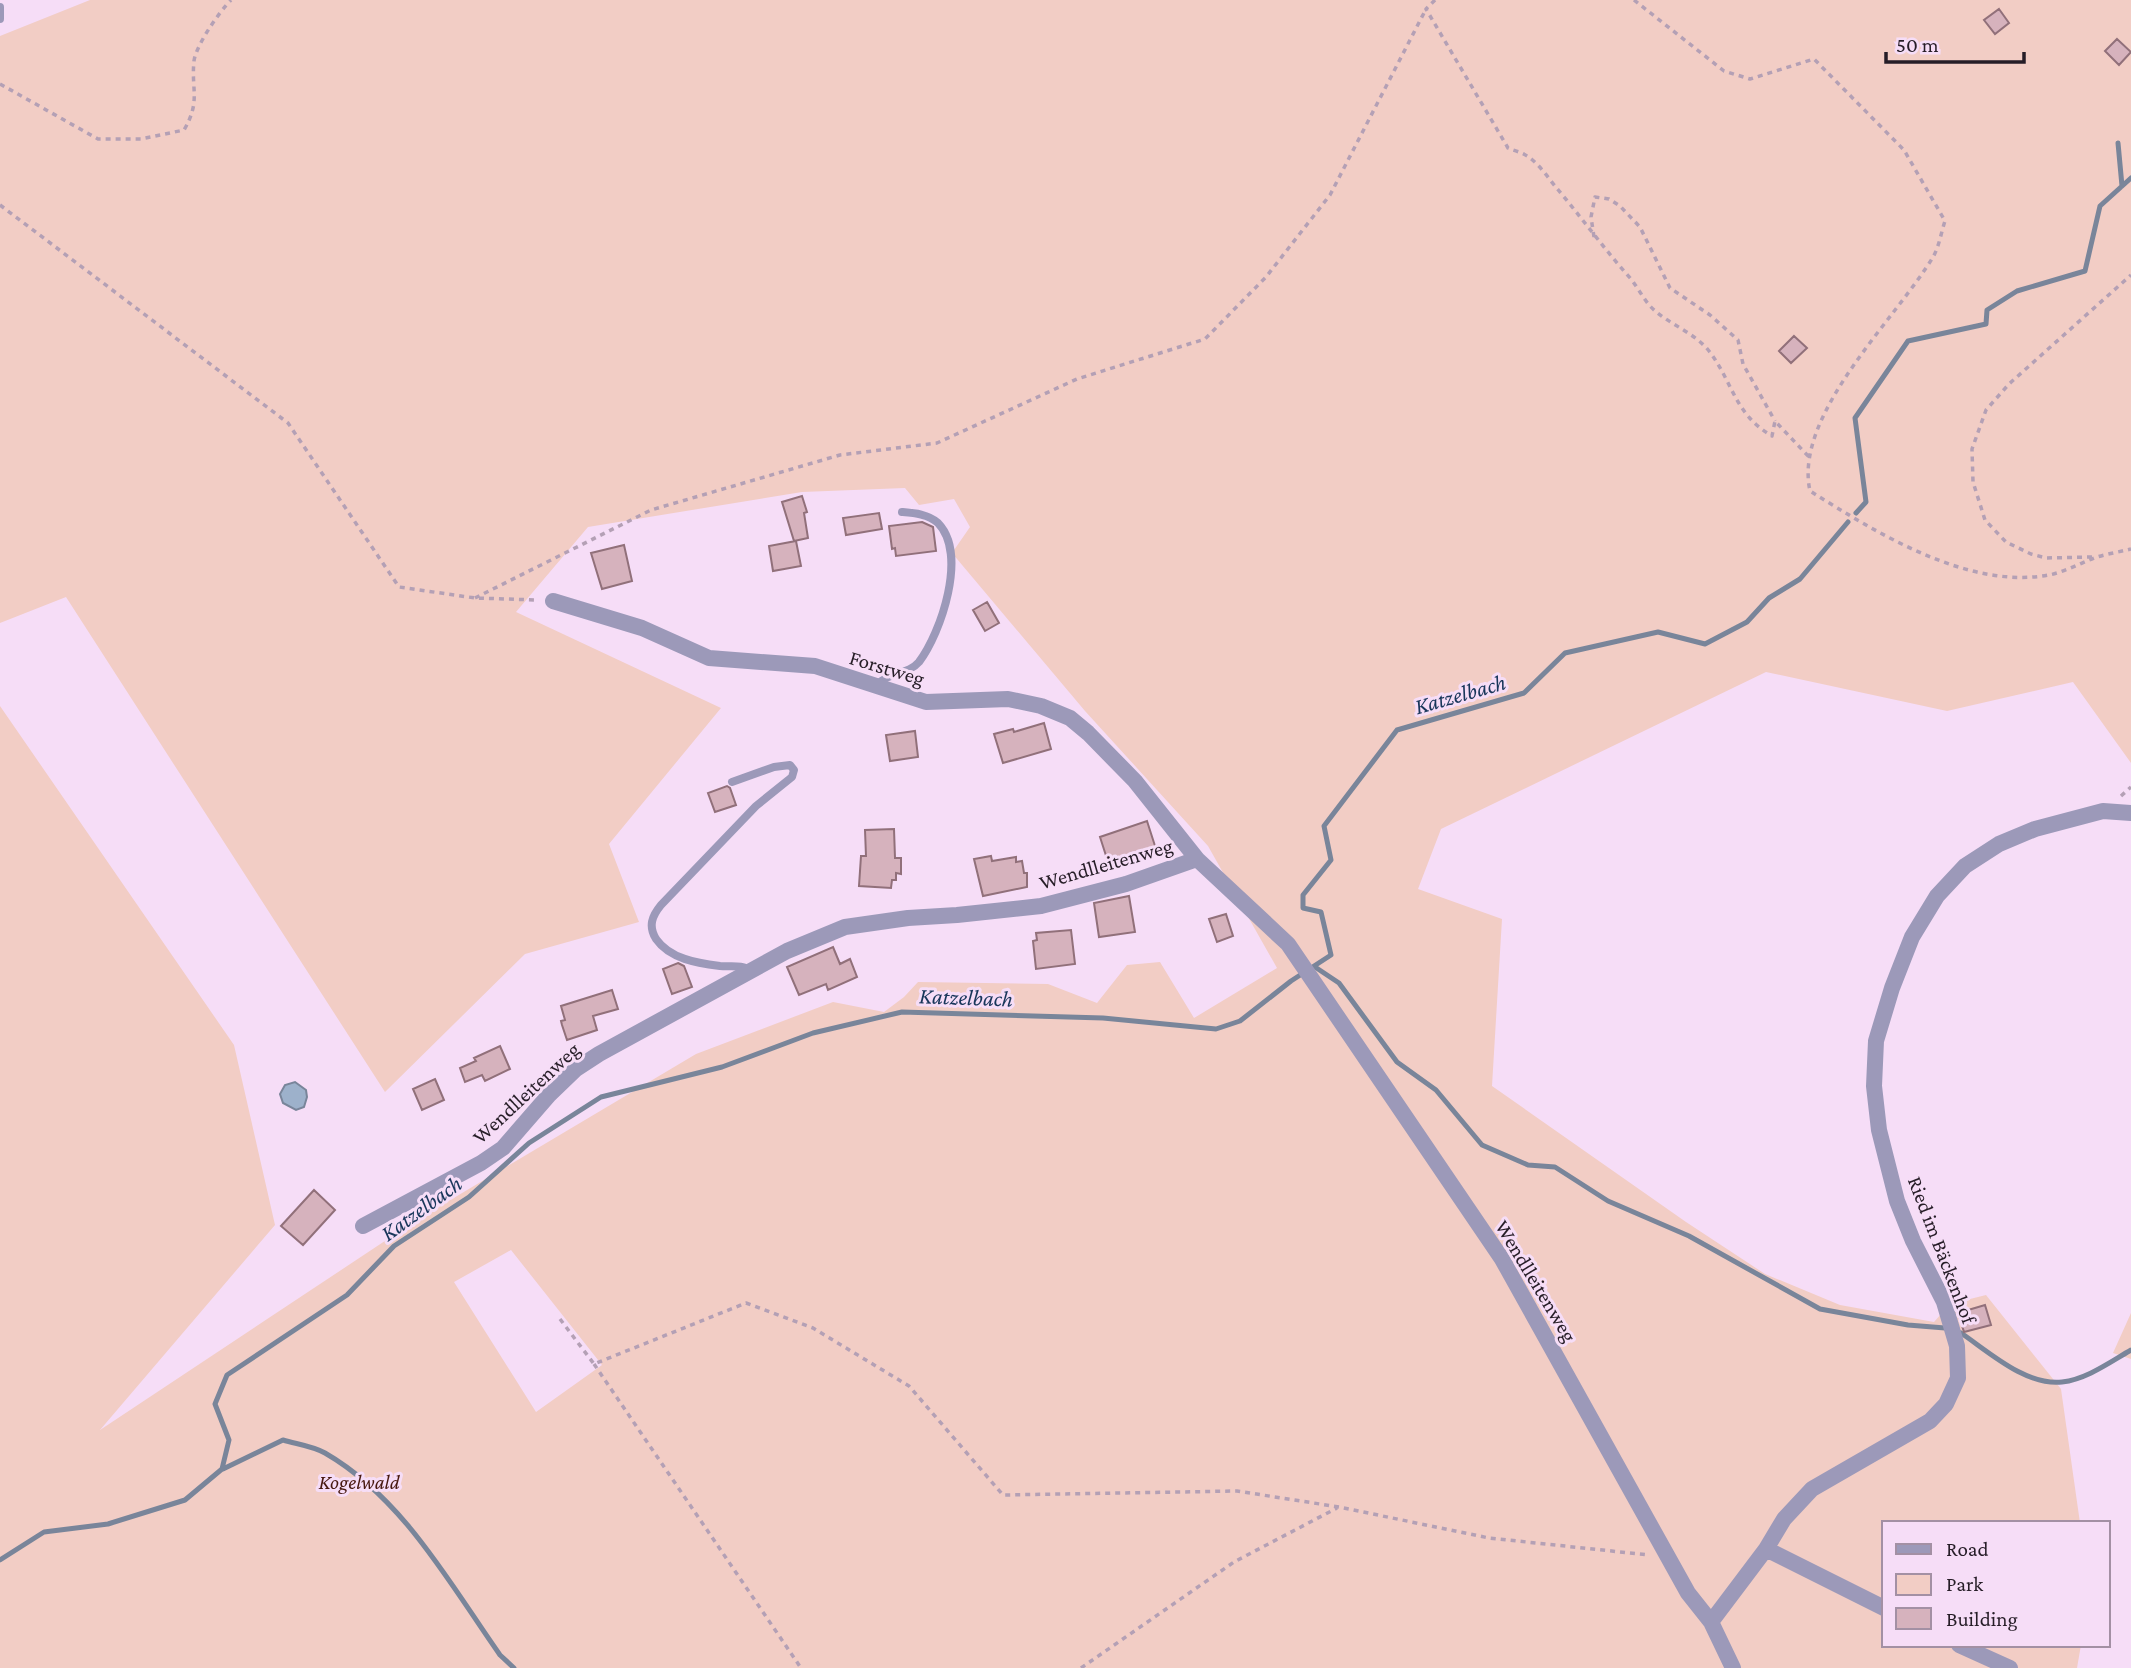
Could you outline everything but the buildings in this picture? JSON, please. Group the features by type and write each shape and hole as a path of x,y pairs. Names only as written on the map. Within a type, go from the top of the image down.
{"street":[{"name":"Forstweg","path":"553,601 642,628 709,658 815,666 926,702 1008,699 1041,706 1070,719 1088,733 1135,781 1197,859"},
{"name":"Ried im Bäckenhof","path":"1711,1622 1766,1549 1784,1519 1812,1489 1930,1421 1946,1404 1958,1378 1956,1346 1944,1302 1913,1241 1897,1201 1880,1130 1874,1086 1876,1041 1892,988 1912,937 1937,896 1965,866 1998,844 2035,829 2103,811 2131,813"},
{"name":"Wendlleitenweg","path":"363,1226 481,1163 503,1148 549,1095 576,1069 599,1054 788,951 845,927 908,918 1041,906 1126,884 1197,859 1288,944 1502,1259 1688,1593 1711,1622 1733,1668"},
{"path":"1766,1549 1882,1607"},
{"path":"1963,1647 2010,1668"}],"lane":[{"path":"0,7 0,19"},
{"path":"875,687 886,678 911,669 919,661 942,619 948,602 950,566 948,546 943,533 938,524 928,518 902,512"},
{"path":"732,782 781,765 790,765 794,770 792,778 756,806 660,905 651,924 655,937 674,956 720,966 746,967 751,971"}],"path":[{"path":"0,84 98,139 141,139 184,130 194,113 194,58 231,0"},
{"path":"475,598 651,510 840,455 937,443 1077,379 1205,340 1266,277 1330,195 1426,9 1435,0"},
{"path":"1634,0 1724,71 1750,79 1814,59 1904,150 1945,221 1935,255 1838,388 1817,431 1809,457 1807,474 1811,491 1861,523 1965,570 2000,578 2051,575 2098,557 2131,550"},
{"path":"1426,9 1508,148 1528,156 1651,307 1678,327 1696,336 1722,371 1736,402 1759,428 1772,436 1774,421"},
{"path":"1595,238 1591,217 1595,197 1609,199 1640,227 1670,288 1710,315 1738,340 1743,364 1774,421 1809,457"},
{"path":"0,205 288,423 399,587 475,598 553,601"},
{"path":"2098,557 2046,558 2006,542 1985,520 1973,482 1972,449 1986,410 2010,384 2131,275"},
{"path":"594,1364 746,1303 813,1328 909,1386 1003,1495 1237,1491 1339,1507 1489,1538 1669,1557"},
{"path":"560,1319 594,1364 801,1668"},
{"path":"1081,1668 1234,1562 1339,1507"}],"green space":[{"name":"Kogelwald","path":"90,0 2131,0 2131,763 2073,682 1947,711 1766,672 1441,829 1418,889 1502,919 1492,1086 1765,1274 1840,1305 1934,1322 1950,1304 1986,1295 2061,1389 2080,1521 1882,1521 1882,1647 2081,1647 2077,1668 0,1668 0,706 234,1045 275,1225 100,1430 415,1221 696,1054 833,1002 884,1012 918,982 1048,984 1097,1003 1127,965 1160,962 1194,1018 1277,968 1208,846 1085,711 952,553 970,527 954,499 919,505 905,488 802,492 588,527 516,612 721,708 609,844 639,922 525,954 385,1092 66,597 0,623 0,36","holes":["511,1250 602,1365 536,1412 454,1282"]},
{"path":"2131,1313 2131,1359 2113,1353"}],"water":[{"path":"295,1082 306,1090 307,1097 304,1107 296,1110 283,1103 280,1094 285,1085"}],"waterway":[{"name":"Katzelbach","path":"2118,143 2122,186"},
{"name":"Katzelbach","path":"1856,513 1866,502 1855,418 1908,341 1986,324 1987,310 2017,291 2085,271 2100,206 2131,178"},
{"name":"Katzelbach","path":"0,1560 44,1532 108,1524 185,1500 222,1469 229,1440 215,1404 227,1375 347,1295 394,1246 469,1197 529,1143 601,1097 722,1067 813,1033 902,1012 1103,1018 1216,1029 1240,1021 1291,981 1331,955 1321,912 1303,908 1303,895 1331,860 1324,826 1397,730 1524,693 1565,653 1658,632 1705,644 1747,622 1769,598 1800,579 1848,522"},
{"path":"1315,967 1339,983 1397,1062 1436,1090 1482,1145 1528,1165 1555,1167 1608,1201 1689,1236 1820,1309 1908,1325 1945,1328"},
{"path":"1961,1333 2008,1366 2048,1382 2062,1382 2080,1377 2131,1350"},
{"path":"223,1469 283,1440 325,1453 353,1472 378,1494 423,1544 500,1655 514,1668"}]}
